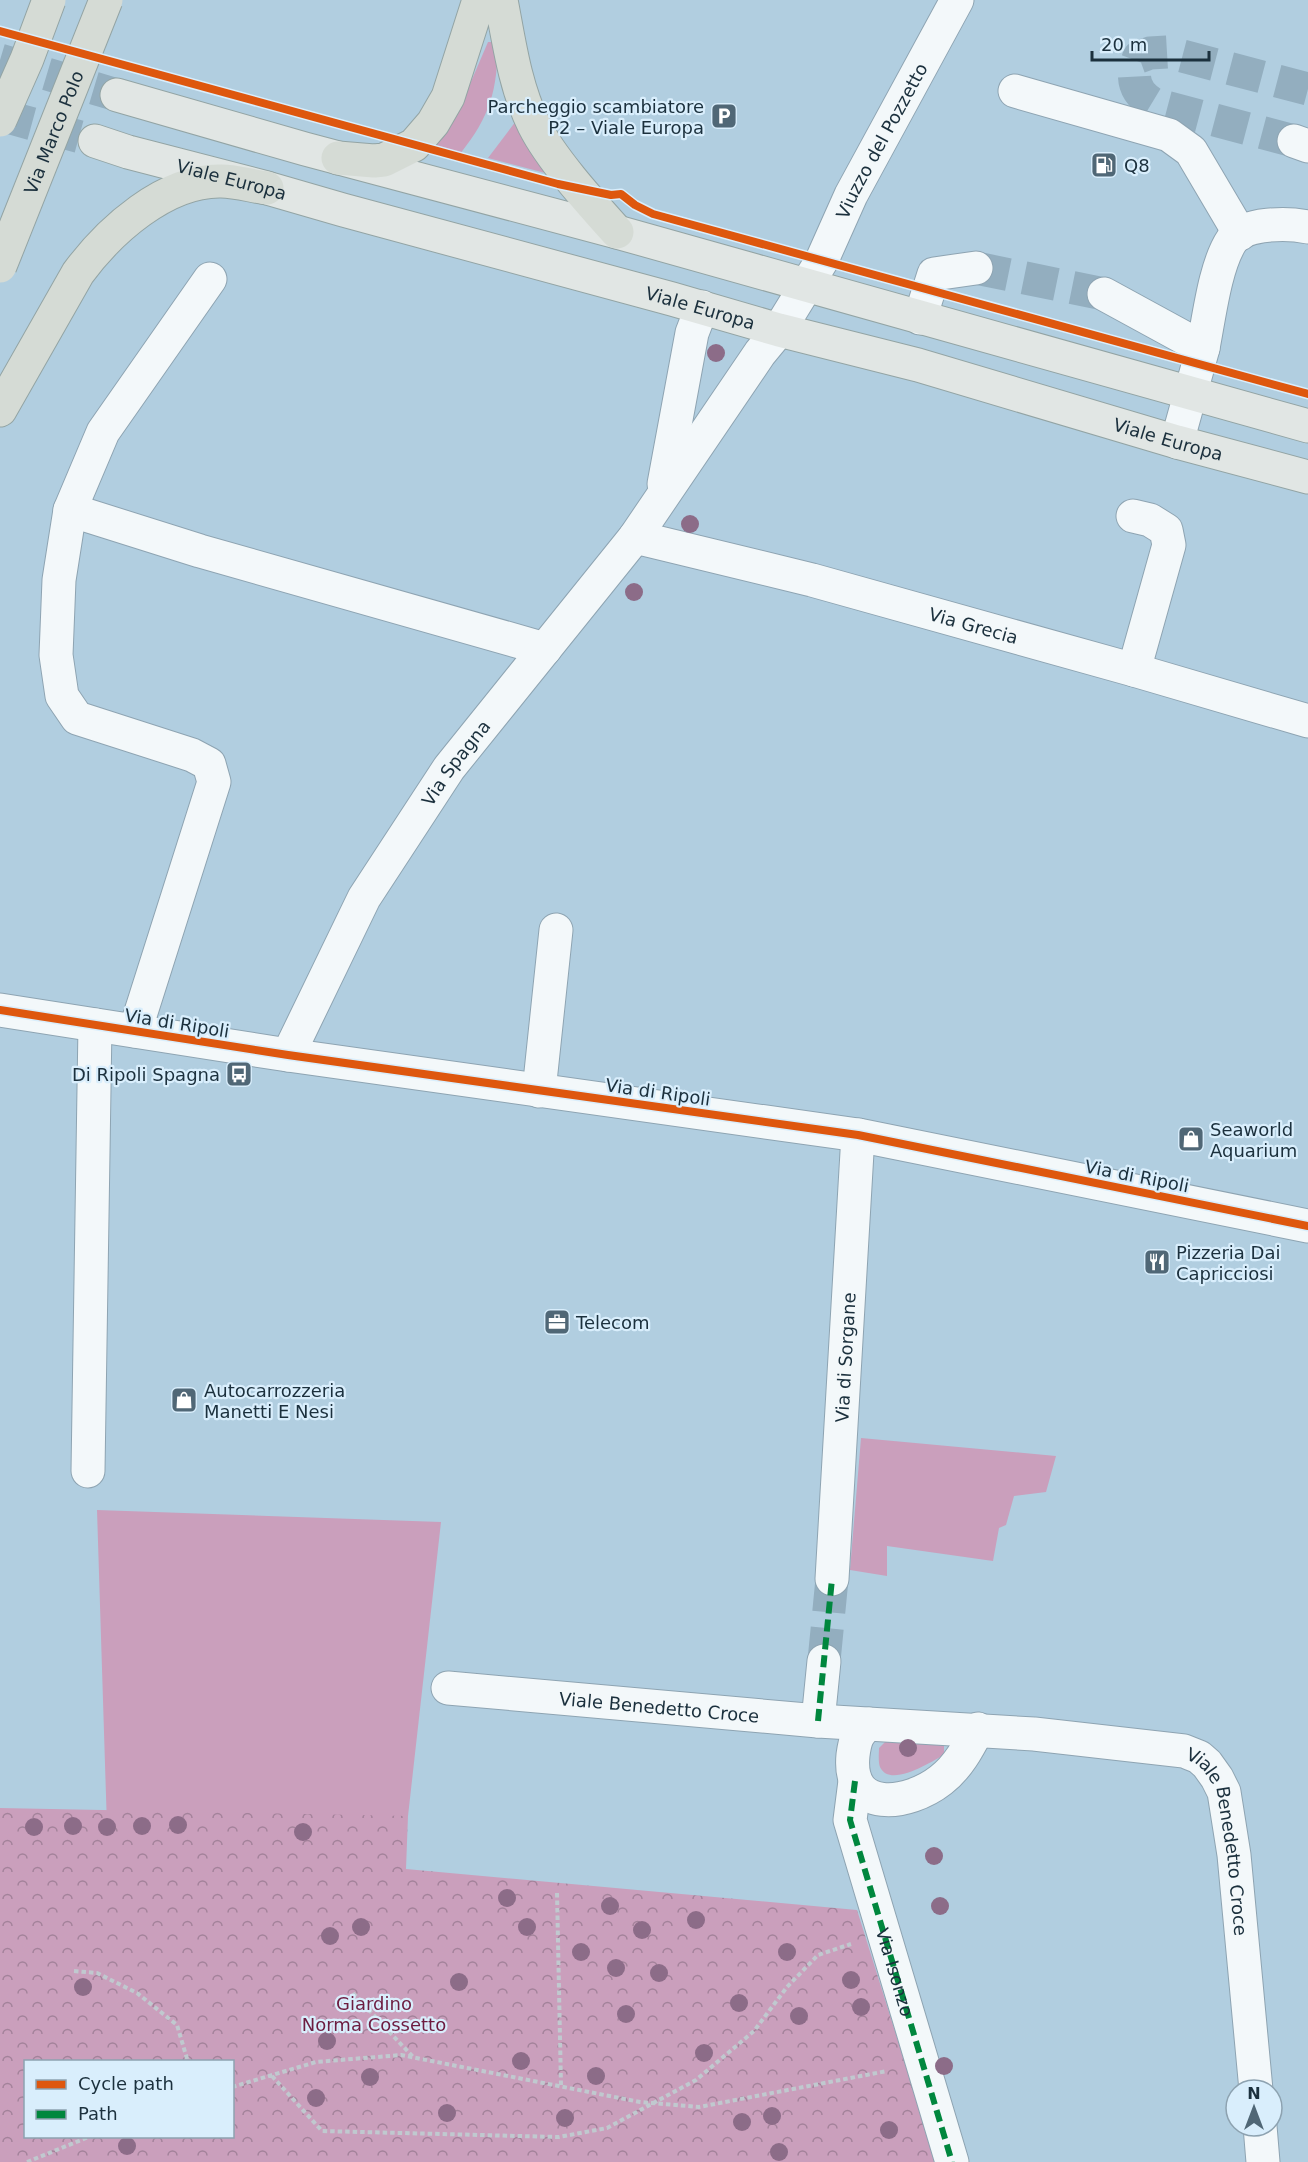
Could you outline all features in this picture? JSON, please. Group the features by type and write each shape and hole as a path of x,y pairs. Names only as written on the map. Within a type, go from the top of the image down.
{"highway":[{"path":"0,120 27,59 49,0"},
{"name":"Via Marco Polo","path":"0,266 106,0"},
{"path":"338,158 384,160 414,145 433,123 447,97 479,0"},
{"path":"501,0 518,81 534,125 561,164 617,232"},
{"path":"0,410 78,273 93,252 123,224 154,202 190,186 220,181 267,188"}],"main road":[{"path":"117,94 338,158 617,232 1308,426"},
{"name":"Viale Europa","path":"94,141 779,330 918,365 1308,477"}],"street":[{"name":"Viuzzo del Pozzetto","path":"807,285 822,260 851,195 957,0"},
{"path":"1015,91 1169,135 1191,151 1240,234"},
{"path":"1177,441 1192,394 1221,264 1233,238 1247,229 1266,225 1307,223"},
{"path":"920,318 934,274 976,268"},
{"path":"135,1031 214,782 209,764 192,755 77,718 62,696 56,655 59,580 70,510 103,432 210,279"},
{"name":"Via Spagna","path":"288,1055 363,898 449,768 635,537 760,353 779,330 807,285"},
{"path":"1104,294 1203,348"},
{"name":"Via Spagna","path":"662,495 692,333 687,303"},
{"path":"70,510 200,551 545,649"},
{"path":"1133,516 1150,520 1166,530 1168,545 1134,670"},
{"name":"Via Grecia","path":"635,537 812,580 1308,721"},
{"path":"539,1090 556,930"},
{"name":"Via di Ripoli","path":"0,1010 288,1055 858,1136 1308,1226"},
{"path":"88,1471 96,1025"},
{"name":"Via di Sorgane","path":"832,1579 858,1136"},
{"path":"818,1721 824,1662"},
{"name":"Viale Benedetto Croce","path":"448,1688 818,1721 1034,1734 1184,1751 1199,1756 1217,1778 1224,1792 1234,1855 1255,2078"},
{"path":"855,1781 853,1760 855,1742 859,1732 869,1724"},
{"name":"Viale Benedetto Croce","path":"855,1781 861,1790 874,1799 890,1800 925,1791 942,1779 962,1758 978,1729"},
{"name":"Viale Benedetto Croce","path":"962,1758 1034,1734"},
{"name":"Via Isonzo","path":"855,1781 850,1820 952,2162"},
{"path":"1261,2138 1263,2162"}],"path":[{"path":"557,1893 561,2086"},
{"path":"272,2076 322,2131 559,2137 607,2128 696,2080 754,2031 787,1987 818,1955 884,1932"},
{"path":"74,1971 97,1973 138,1993 177,2025 188,2060"},
{"path":"353,1993 414,2057"},
{"path":"234,2086 316,2062 401,2055 652,2103 699,2107 923,2064"},
{"path":"27,2162 86,2138"}],"green space":[{"path":"488,42 498,42 496,75 490,102 479,127 460,154 425,143 467,91"},
{"path":"516,121 553,175 488,158"},
{"path":"861,1438 1056,1456 1046,1492 1014,1496 1006,1525 999,1528 993,1561 887,1546 887,1576 850,1570"},
{"path":"97,1510 441,1522 408,1816 107,1827"},
{"path":"888,1739 944,1743 944,1755 911,1772 893,1775 885,1773 879,1763 879,1748"},
{"name":"Giardino Norma Cossetto","path":"0,1808 408,1816 406,1869 857,1910 936,2162 0,2162"}],"tunnel":[{"path":"1294,141 1154,104 1147,100 1138,89 1135,77 1136,64 1139,57 1150,53 1167,52 1308,89"},
{"path":"0,60 117,95"},
{"path":"0,115 95,141"},
{"path":"976,268 1104,294"},
{"path":"824,1661 832,1579"}],"marked path":[{"path":"818,1721 832,1579"},
{"path":"855,1781 850,1820 952,2162"}],"cycle path":[{"path":"0,31 558,184 611,195 621,194 635,205 653,214 1308,394"},
{"path":"0,1010 288,1055 858,1135 1308,1226"}],"place":[{"name":"Parcheggio scambiatore P2 – Viale Europa","path":"724,116"},
{"name":"Q8","path":"1104,165"},
{"name":"Di Ripoli Spagna","path":"239,1074"},
{"name":"Seaworld Aquarium","path":"1191,1139"},
{"name":"Pizzeria Dai Capricciosi","path":"1157,1262"},
{"name":"Telecom","path":"557,1322"},
{"name":"Autocarrozzeria Manetti E Nesi","path":"184,1400"}]}
